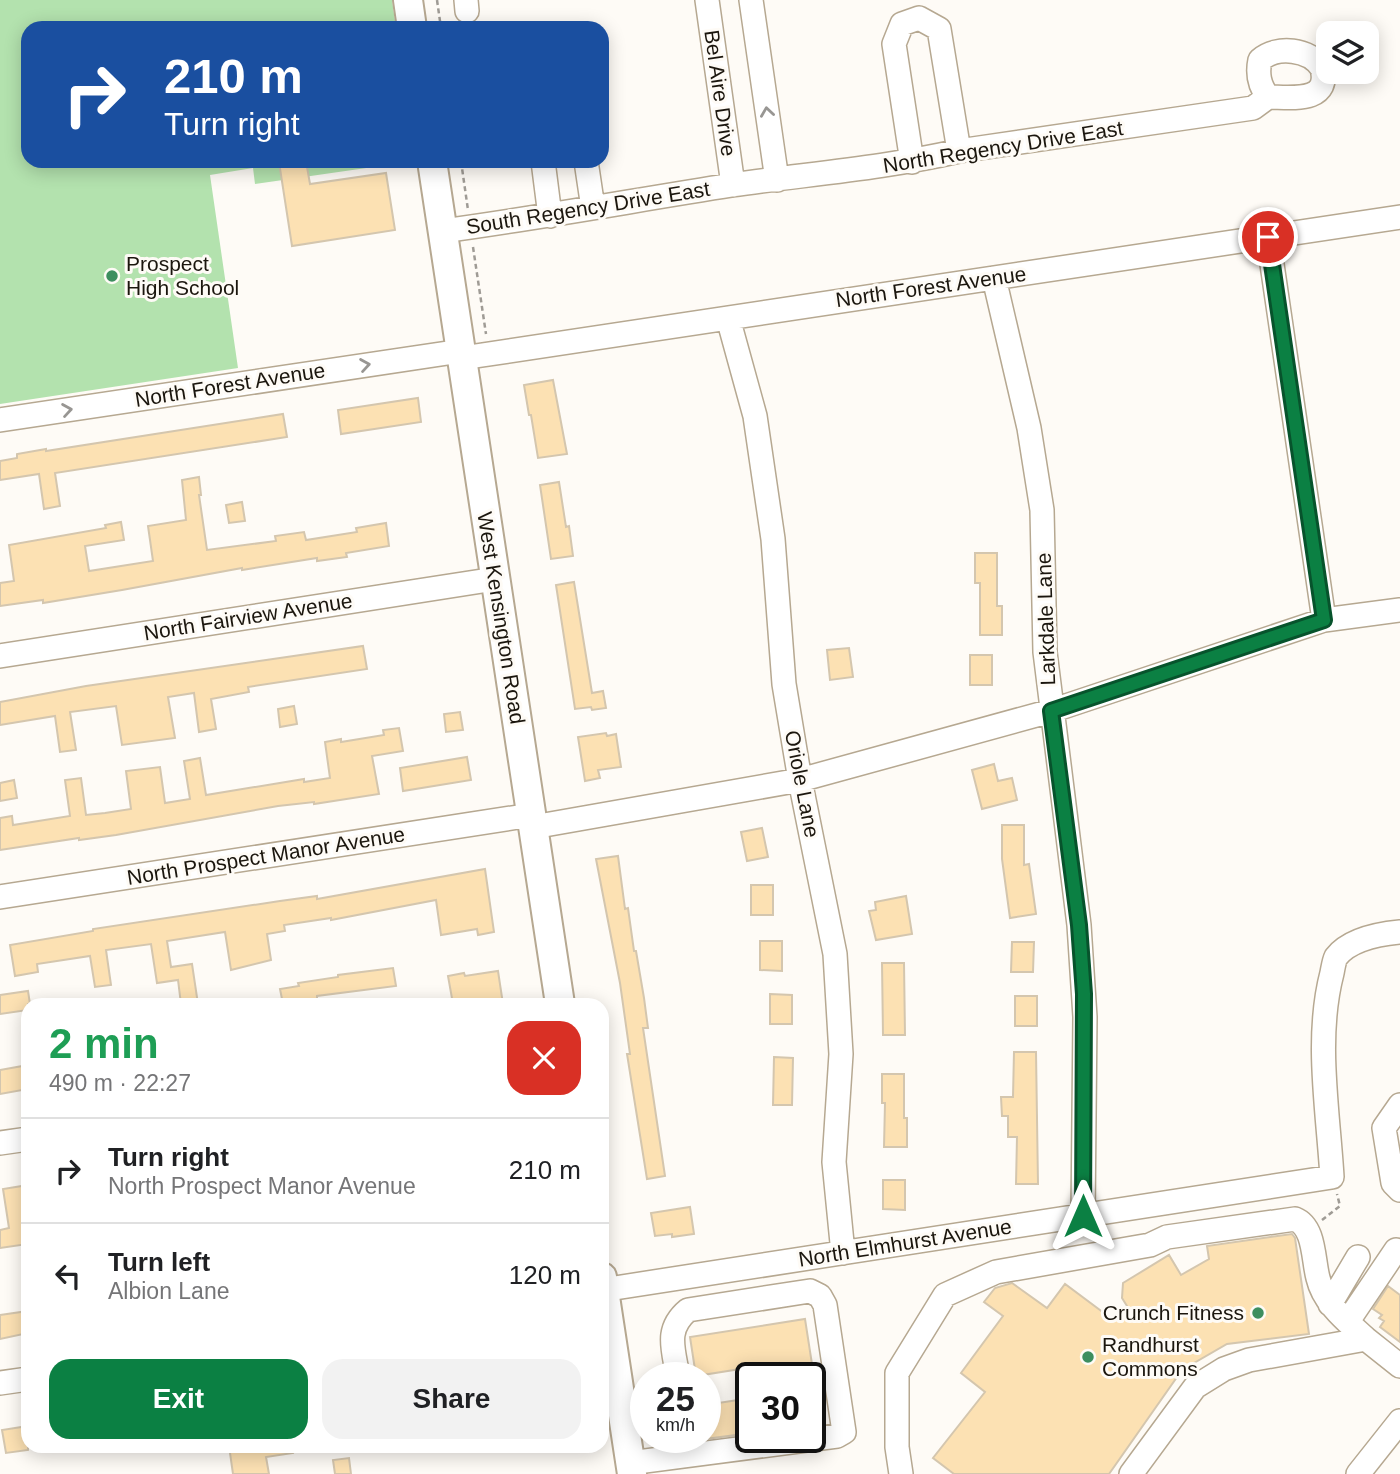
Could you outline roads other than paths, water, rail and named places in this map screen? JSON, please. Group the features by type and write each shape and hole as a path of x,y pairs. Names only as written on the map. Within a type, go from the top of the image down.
{"main road":[{"path":"408,0 411,21"},
{"name":"West Kensington Road","path":"433,168 559,998"},
{"path":"609,1325 631,1468"}],"street":[{"name":"Bel Aire Drive","path":"707,0 733,185"},
{"name":"Bel Aire Drive","path":"751,0 777,180"},
{"path":"912,162 894,44 902,23 919,18 939,29 959,151"},
{"name":"North Regency Drive East","path":"733,185 912,162 959,151 1253,108 1268,97"},
{"path":"544,168 550,216"},
{"path":"587,168 593,208"},
{"name":"South Regency Drive East","path":"442,231 733,185"},
{"name":"North Forest Avenue","path":"0,420 729,318 1400,217"},
{"path":"1268,237 1324,620"},
{"name":"Larkdale Lane","path":"994,278 1029,428 1042,510 1045,652 1079,925 1083,978 1083,1216"},
{"name":"Oriole Lane","path":"729,318 755,416 773,539 783,684 835,954 841,1054 834,1162 843,1253"},
{"name":"North Fairview Avenue","path":"0,656 495,579"},
{"name":"North Prospect Manor Avenue","path":"0,897 800,780 1051,711 1324,620 1400,610"},
{"name":"North Elmhurst Avenue","path":"609,1285 843,1253 1332,1177 1324,1050 1325,998 1335,958 1353,944 1380,934 1400,932"},
{"path":"1400,1105 1384,1128 1393,1183 1400,1190"},
{"path":"0,1143 21,1140"},
{"path":"901,1474 897,1447 897,1373 945,1295 996,1272 1150,1245 1167,1237 1286,1219 1303,1222 1308,1230 1318,1281 1330,1304 1400,1366"},
{"path":"1131,1474 1195,1387 1224,1369 1249,1360 1357,1330 1396,1253"},
{"path":"1330,1304 1358,1257"},
{"path":"676,1362 672,1332 679,1318 688,1310 810,1291 820,1296 825,1305 845,1432 837,1436 721,1444"},
{"path":"0,1383 21,1379"},
{"path":"1358,1474 1400,1421"},
{"path":"631,1468 669,1453"}],"place":[{"name":"Prospect High School","path":"112,276"},
{"name":"Crunch Fitness","path":"1258,1313"},
{"name":"Randhurst Commons","path":"1088,1357"}]}
